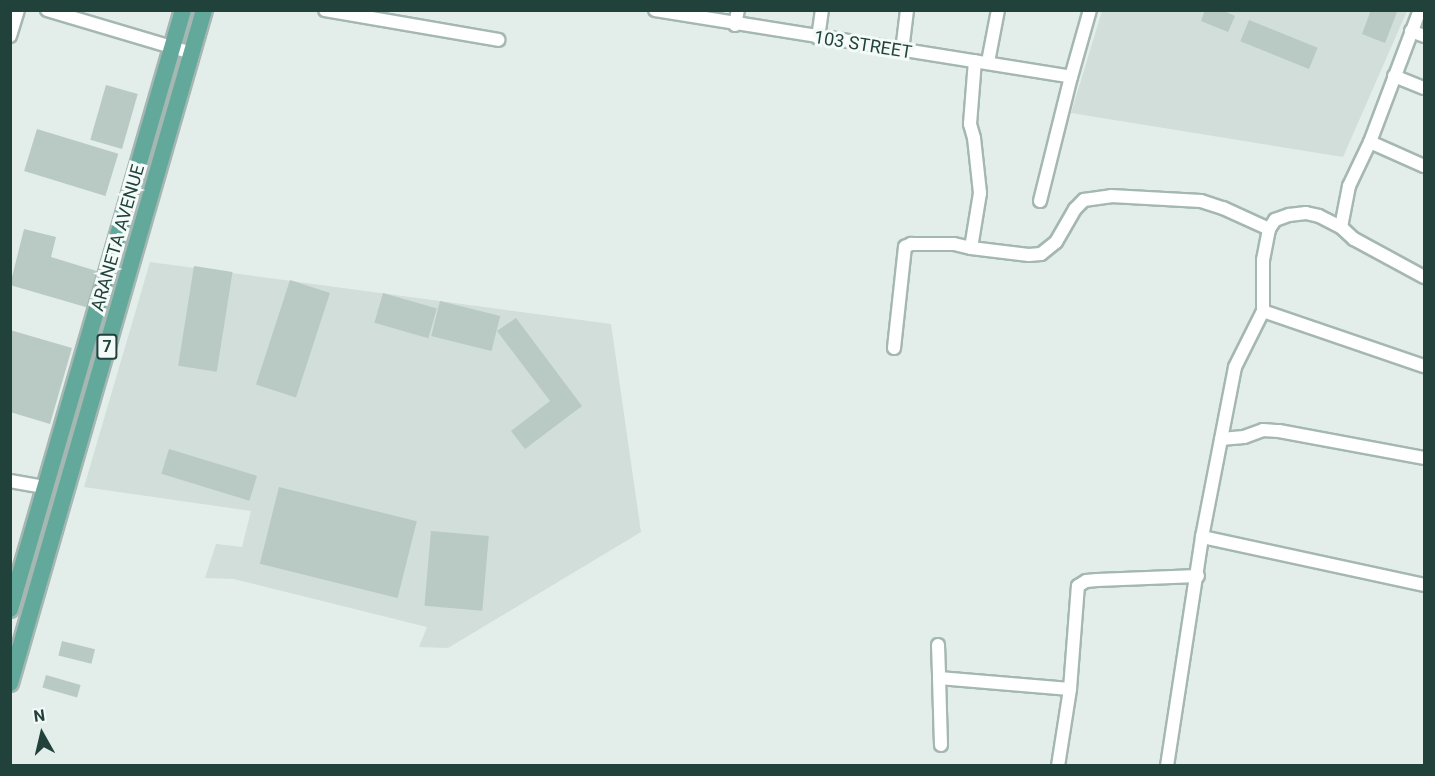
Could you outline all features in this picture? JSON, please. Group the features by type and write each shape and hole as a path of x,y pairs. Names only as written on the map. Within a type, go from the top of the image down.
{"main road":[{"name":"ARANETA AVENUE","path":"10,609 183,10"},
{"name":"ARANETA AVENUE","path":"10,683 204,10"},
{"path":"141,157 160,162"},
{"path":"58,442 79,449"}],"street":[{"path":"10,36 18,10"},
{"path":"47,10 192,53"},
{"path":"325,10 498,40"},
{"name":"103 STREET","path":"655,10 735,25 1071,76"},
{"path":"735,25 738,10"},
{"path":"818,38 822,10"},
{"path":"902,51 907,10"},
{"path":"988,62 998,10"},
{"path":"1040,201 1090,10"},
{"path":"1341,227 1349,186 1370,142 1420,10"},
{"path":"1411,31 1425,36"},
{"path":"971,248 980,193 969,108 975,61"},
{"path":"1394,76 1425,88"},
{"path":"1370,142 1425,166"},
{"path":"894,348 905,247 911,244 954,244 1029,255 1041,254 1049,249 1075,209 1084,200 1111,196 1201,201 1223,208 1269,229"},
{"path":"1167,765 1198,576 1202,537 1235,367 1263,311 1263,260 1269,229 1275,220 1289,214 1306,213 1341,227 1354,239 1425,277"},
{"path":"1263,311 1425,366"},
{"path":"1221,439 1244,437 1263,430 1279,431 1425,458"},
{"path":"10,481 45,487"},
{"path":"1202,537 1425,585"},
{"path":"1058,765 1070,689 1078,586 1086,581 1097,580 1198,576"},
{"path":"938,645 941,745"},
{"path":"939,678 1070,689"}],"shaded area":[{"path":"1102,11 1407,11 1343,157 1071,113"},
{"path":"150,262 611,324 641,532 448,648 419,647 427,627 234,579 205,578 216,544 242,547 251,511 84,487"}],"building":[{"path":"1205,10 1222,10 1235,16 1228,32 1201,21"},
{"path":"1371,10 1397,12 1385,43 1362,34"},
{"path":"1249,20 1318,48 1309,69 1240,41"},
{"path":"106,85 138,94 122,149 90,140"},
{"path":"37,129 118,154 105,196 24,171"},
{"path":"24,229 56,237 51,257 100,272 89,308 10,285"},
{"path":"194,266 233,272 217,372 178,366"},
{"path":"290,280 330,293 296,398 256,385"},
{"path":"383,293 437,308 428,338 374,323"},
{"path":"440,301 500,316 491,351 431,336"},
{"path":"516,318 582,406 525,449 511,431 550,401 497,331"},
{"path":"10,330 72,348 50,424 10,412"},
{"path":"169,449 257,476 249,501 161,474"},
{"path":"279,487 417,521 398,598 260,564"},
{"path":"431,531 489,536 482,611 424,606"},
{"path":"62,641 95,649 91,664 58,656"},
{"path":"46,675 81,685 77,697 42,687"}]}
